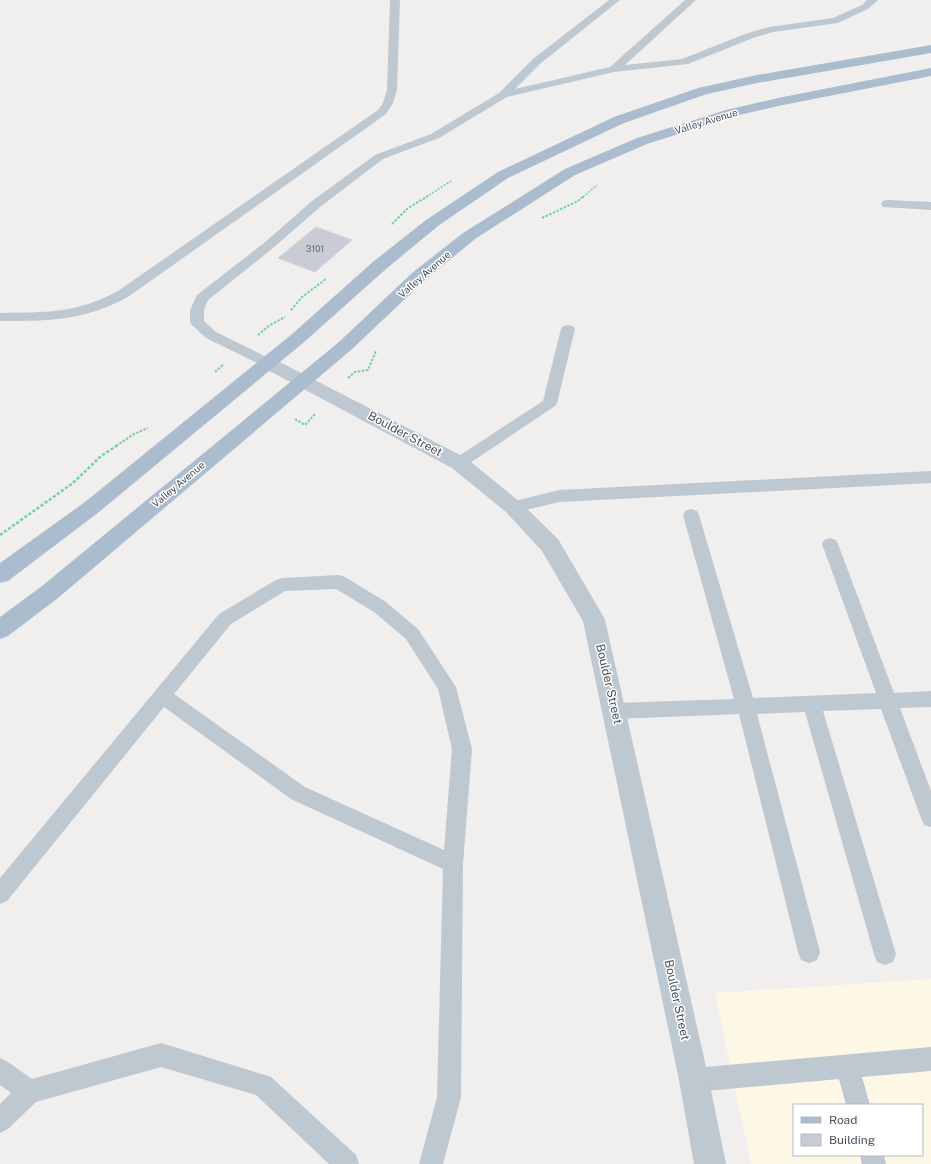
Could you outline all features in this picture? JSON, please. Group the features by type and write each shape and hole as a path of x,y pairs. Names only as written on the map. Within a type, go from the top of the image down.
{"main road":[{"path":"0,575 92,507 297,339 380,265 432,223 503,175 542,155 619,120 702,91 757,79 931,49"},
{"name":"Valley Avenue","path":"0,630 50,592 345,346 418,277 469,236 570,172 642,141 731,113 783,101 931,72"}],"street":[{"name":"Boulder Street","path":"268,362 459,463 513,507 550,545 594,620 694,1080 710,1164"}],"lane":[{"path":"0,317 57,316 82,312 105,304 129,289 382,112 388,103 392,90 395,0"},
{"path":"268,362 211,335 197,322 197,310 202,298 268,246 316,204 379,157 435,136 503,96 537,61 615,0"},
{"path":"614,69 691,0"},
{"path":"503,96 614,69 684,62 749,36 772,29 835,21 865,7 873,0"},
{"path":"887,204 931,206"},
{"path":"459,463 550,402 568,329"},
{"path":"513,507 559,496 931,477"},
{"path":"691,516 746,707 809,952"},
{"path":"830,544 931,818"},
{"path":"0,894 225,619 282,585 339,582 380,607 412,634 447,687 462,749 454,864 450,1097 431,1164"},
{"path":"162,696 298,793 454,864"},
{"path":"615,712 931,699"},
{"path":"812,704 885,954"},
{"path":"0,1121 29,1092 161,1055 263,1085 347,1164"},
{"path":"694,1080 931,1059"},
{"path":"847,1066 858,1104"},
{"path":"0,1070 29,1092"}],"shaded area":[{"path":"931,979 931,1164 751,1164 715,993"}],"building":[{"path":"316,227 352,240 315,272 278,258"}]}
